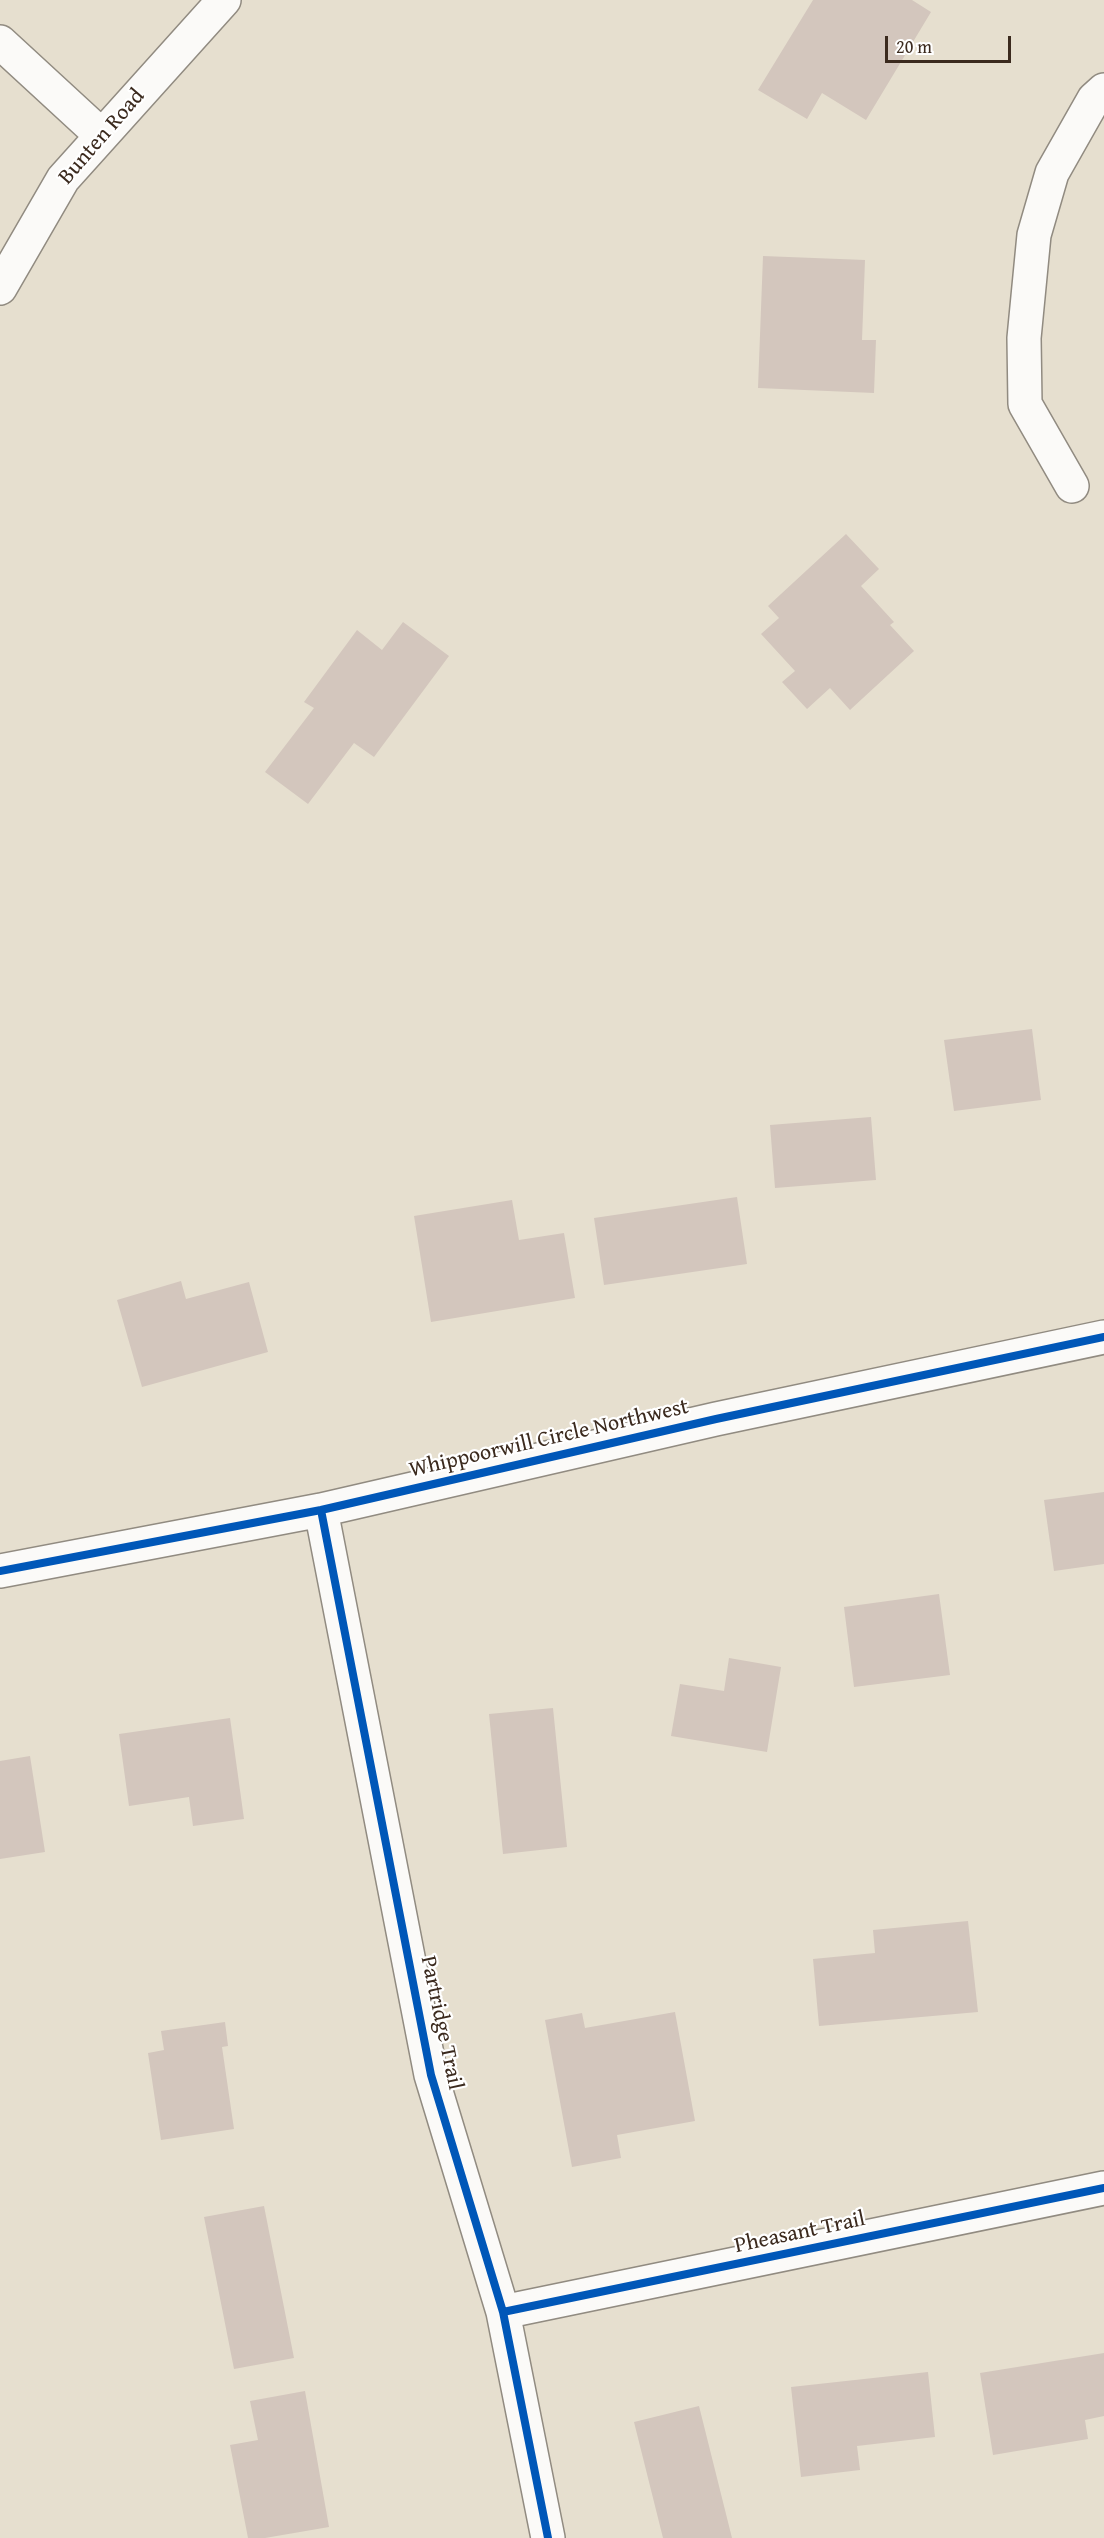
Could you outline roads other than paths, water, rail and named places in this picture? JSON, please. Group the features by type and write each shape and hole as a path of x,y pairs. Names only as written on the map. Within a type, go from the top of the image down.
{"street":[{"name":"Bunten Road","path":"0,288 63,179 224,0"},
{"path":"0,42 101,135"},
{"path":"1072,486 1025,404 1024,338 1034,235 1052,173 1094,99 1104,90"},
{"name":"Whippoorwill Circle Northwest","path":"0,1571 321,1510 716,1419 1104,1336"},
{"name":"Partridge Trail","path":"321,1510 431,2076 503,2312 548,2538"},
{"name":"Pheasant Trail","path":"503,2312 1104,2188"}]}
